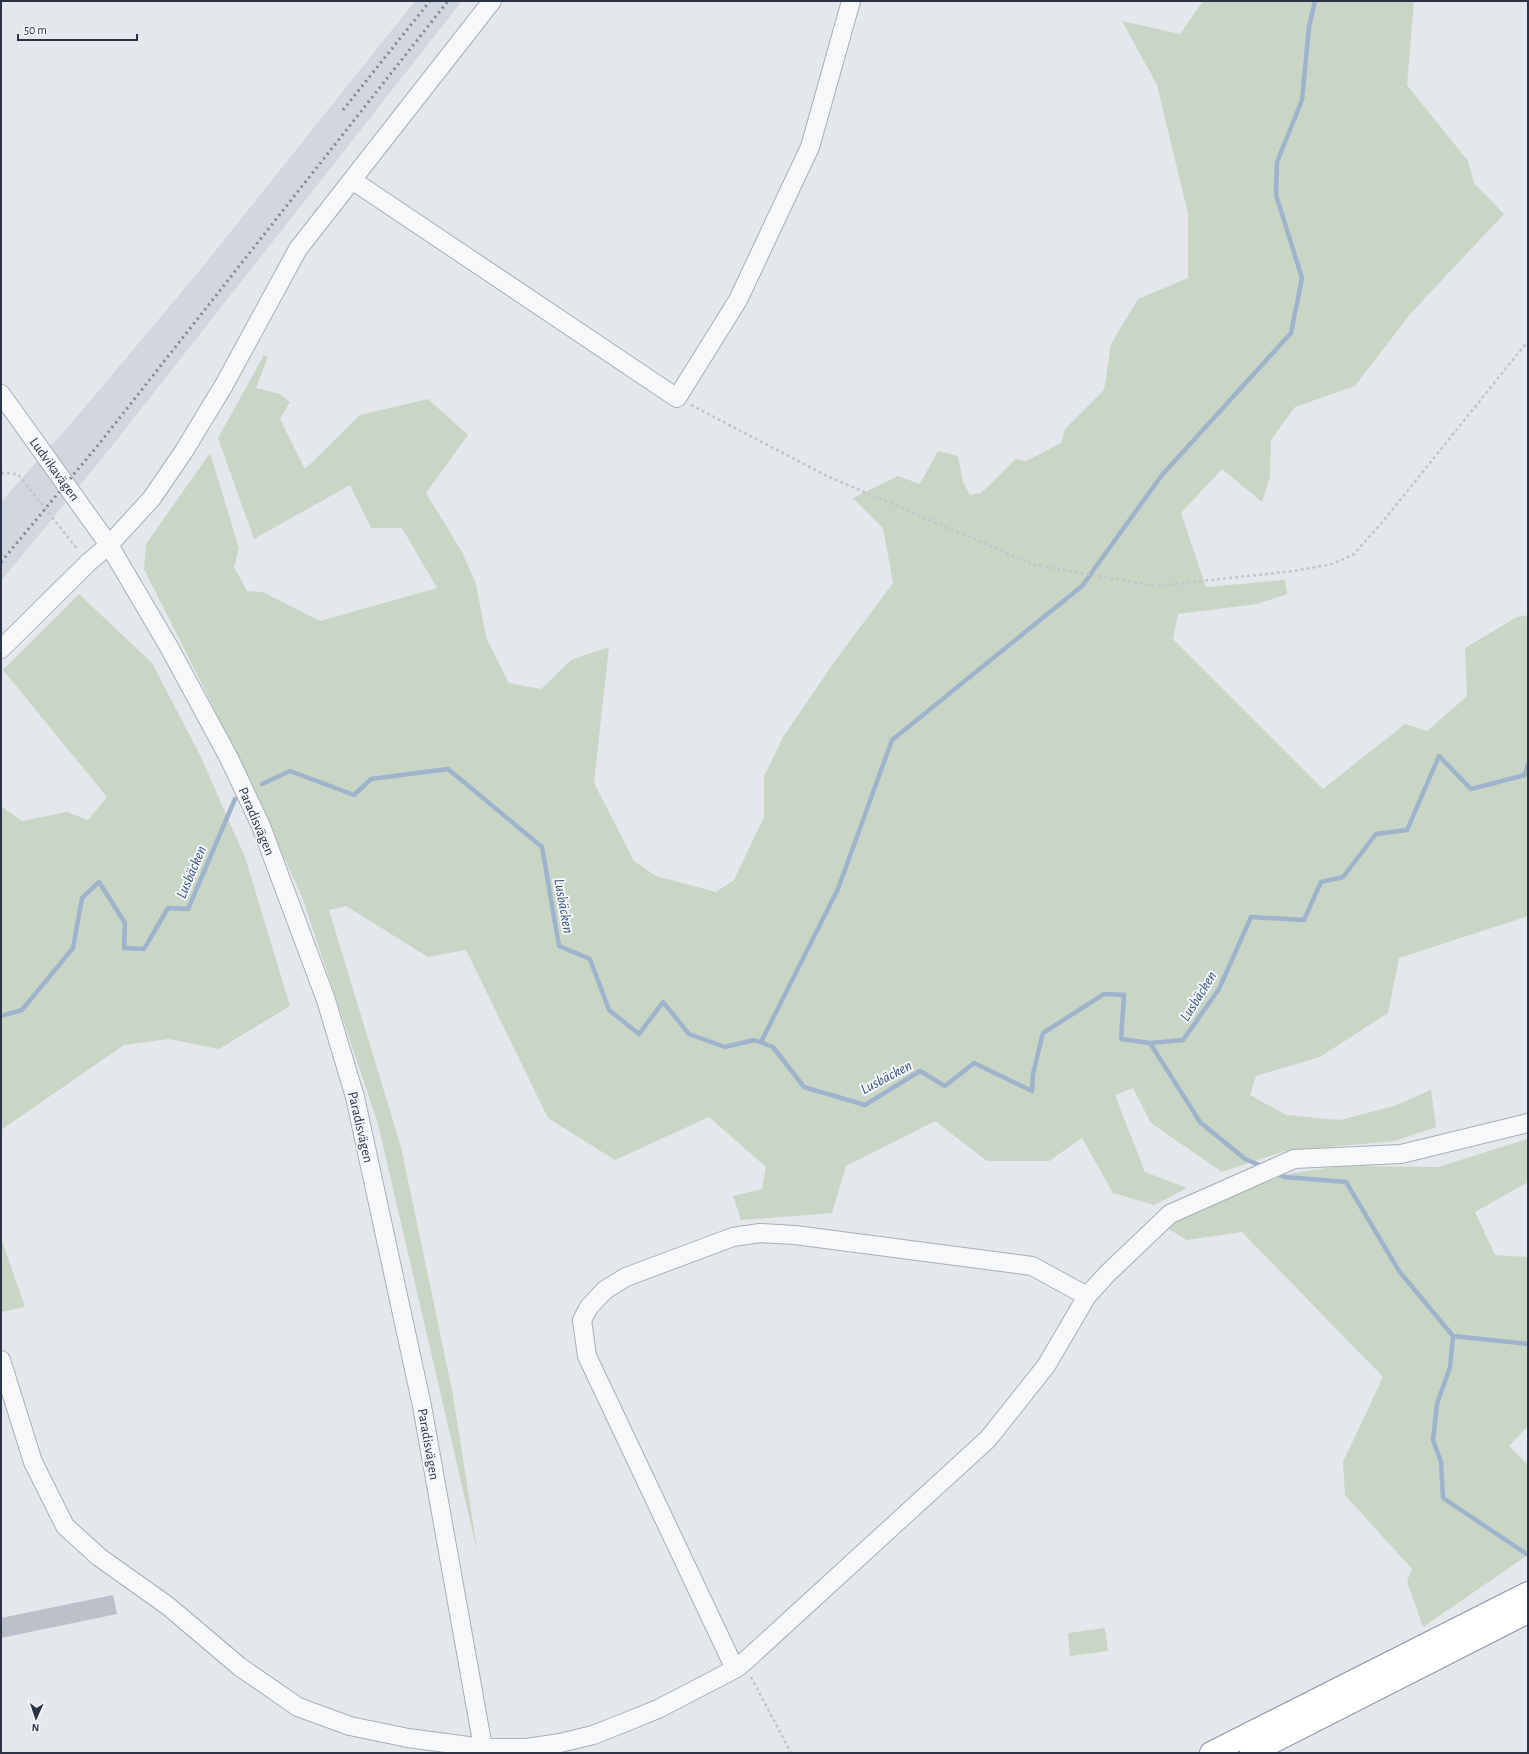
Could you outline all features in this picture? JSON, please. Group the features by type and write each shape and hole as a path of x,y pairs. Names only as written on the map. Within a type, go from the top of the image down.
{"highway":[{"path":"1211,1753 1528,1593"},
{"path":"1251,1753 1528,1612"}],"street":[{"path":"1,649 89,562 109,545 152,498 184,451 224,385 298,249 492,1"},
{"path":"352,180 677,398 738,300 810,147 851,1"},
{"name":"Ludvikavägen","path":"1,394 109,545"},
{"name":"Paradisvägen","path":"109,545 169,647 229,758 261,826 326,1000 355,1097 422,1406 483,1750"},
{"path":"1,1360 33,1462 65,1526 99,1557 168,1606 240,1667 298,1707 350,1726 408,1738 483,1750 528,1748 560,1743 593,1735 658,1709 739,1666 988,1439 1046,1366 1087,1296 1108,1273 1170,1214 1294,1159 1401,1154 1528,1123"},
{"path":"739,1666 588,1356 582,1320 589,1307 605,1290 626,1277 733,1237 760,1233 795,1235 1032,1266 1087,1296"}],"path":[{"path":"677,398 827,476 1035,565 1156,586 1294,570 1332,564 1354,555 1380,525 1528,341"},
{"path":"1,473 18,474 66,536 89,562"},
{"path":"739,1666 791,1753"}],"shaded area":[{"path":"415,1 462,1 108,451 1,581 1,502 74,420 196,275"}],"green space":[{"path":"1203,1 1414,1 1407,85 1468,161 1474,183 1504,214 1411,313 1355,386 1295,407 1271,440 1270,477 1262,502 1222,469 1181,513 1206,587 1285,580 1287,594 1257,604 1178,614 1173,639 1323,789 1405,724 1427,731 1467,696 1465,648 1517,617 1528,615 1528,916 1399,958 1388,1013 1320,1057 1256,1076 1250,1095 1286,1115 1340,1120 1394,1106 1431,1090 1436,1127 1395,1141 1285,1151 1222,1172 1151,1123 1133,1088 1115,1095 1145,1172 1187,1188 1154,1205 1113,1193 1082,1138 1049,1161 987,1161 935,1121 846,1166 832,1213 741,1220 733,1196 762,1189 766,1167 709,1117 615,1160 548,1118 466,950 428,957 346,906 329,910 401,1147 453,1395 478,1555 378,1124 301,894 212,704 144,569 146,544 210,453 239,548 234,567 247,591 263,592 320,621 437,588 402,528 371,528 350,485 254,539 218,438 264,355 268,357 256,388 280,394 290,402 280,419 305,469 360,415 428,399 468,435 426,493 462,552 476,584 486,637 509,683 541,689 571,660 609,647 594,783 634,861 656,876 716,892 734,880 764,817 764,777 783,737 837,658 893,583 883,528 853,498 898,476 920,484 938,451 958,456 963,482 970,495 981,493 1016,459 1026,461 1061,443 1065,429 1104,390 1111,344 1138,299 1188,278 1188,214 1157,85 1122,21 1180,34"},
{"path":"79,594 152,663 201,757 246,860 290,1006 219,1049 169,1039 124,1045 1,1130 1,806 22,821 67,812 88,820 107,797 3,670"},
{"path":"1528,1139 1528,1182 1475,1212 1495,1255 1528,1257 1528,1428 1526,1428 1509,1446 1528,1465 1528,1555 1423,1627 1407,1581 1412,1569 1345,1495 1343,1462 1383,1377 1242,1232 1187,1240 1162,1225 1286,1174 1341,1166 1438,1167"},
{"path":"1,1238 25,1307 1,1312"},
{"path":"1105,1628 1108,1651 1070,1656 1068,1633"}],"building":[{"path":"113,1595 117,1614 1,1638 1,1618"}],"waterway":[{"path":"761,1042 838,889 892,740 1082,586 1162,475 1291,333 1302,278 1276,195 1277,162 1302,100 1309,27 1315,1"},
{"name":"Lusbäcken","path":"262,784 290,771 354,795 371,779 448,769 542,847 559,946 590,959 609,1010 639,1034 663,1002 689,1034 725,1047 754,1040 773,1047 804,1087 865,1105 920,1071 945,1086 974,1063 1032,1091 1033,1074 1043,1033 1104,994 1124,995 1121,1039 1150,1043 1183,1040 1219,989 1251,917 1304,920 1321,882 1343,877 1376,834 1407,830 1439,756 1471,789 1525,775 1528,764"},
{"name":"Lusbäcken","path":"1,1016 22,1010 73,948 82,898 99,882 125,923 124,948 144,949 168,908 188,909 235,799"},
{"path":"1150,1043 1200,1122 1245,1159 1264,1167"},
{"path":"1276,1173 1285,1177 1346,1182 1399,1271 1453,1336 1528,1344"},
{"path":"1453,1336 1450,1367 1437,1404 1433,1440 1441,1462 1443,1498 1528,1555"}],"railway":[{"path":"343,110 430,1"},
{"path":"1,562 99,444 448,1"}]}
